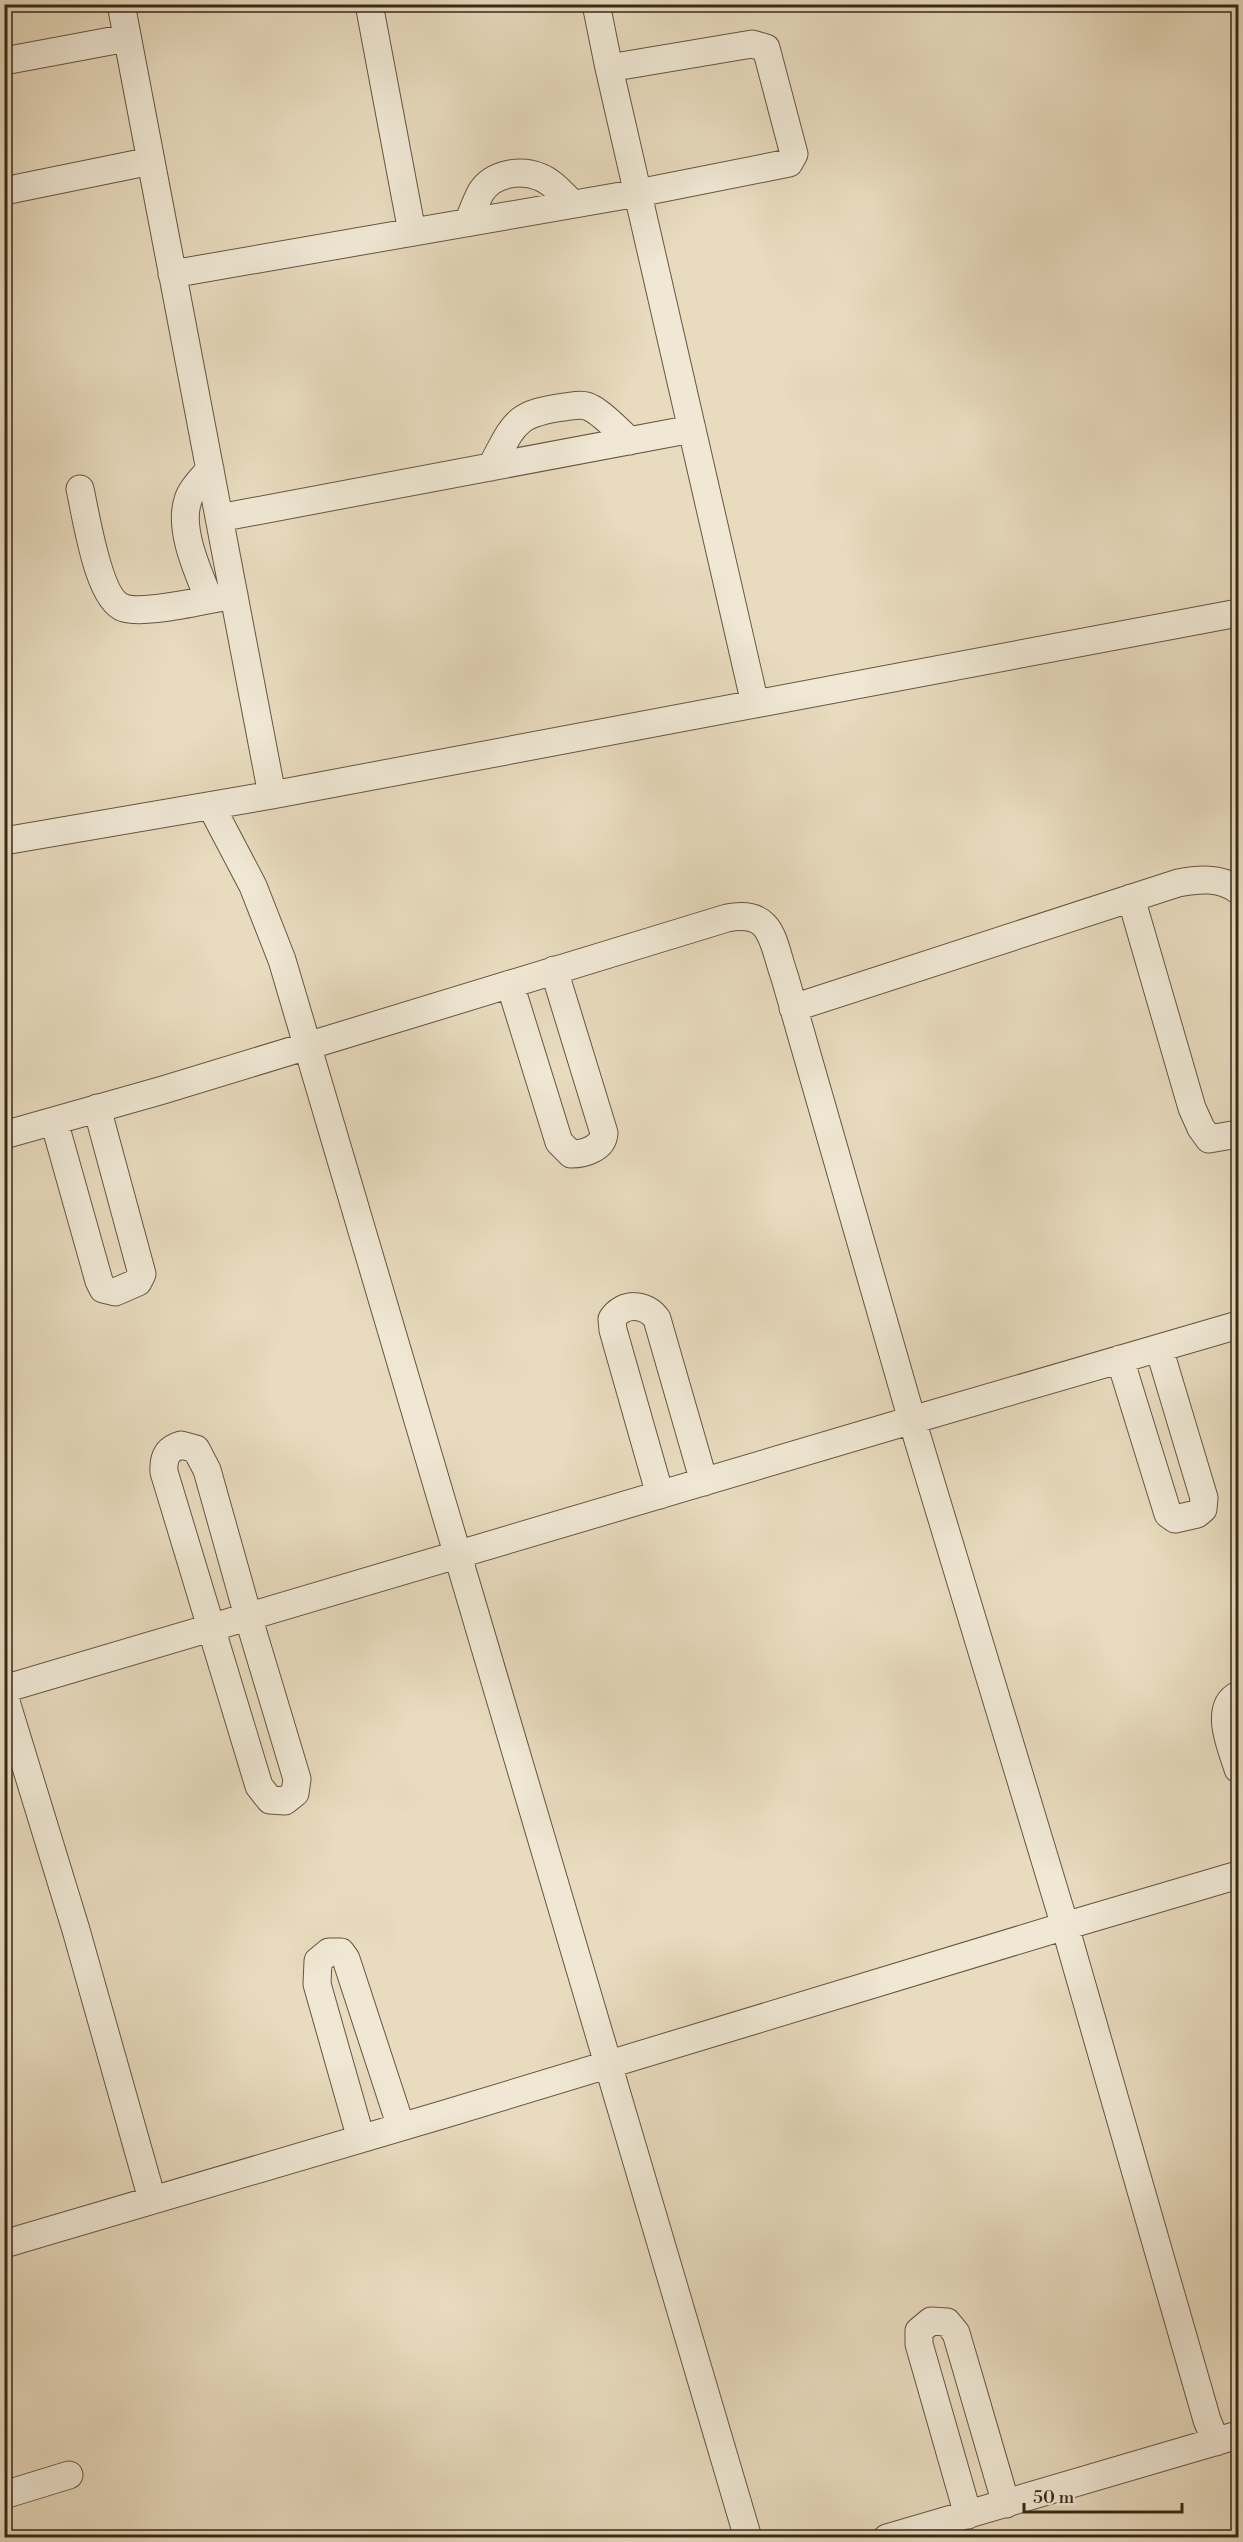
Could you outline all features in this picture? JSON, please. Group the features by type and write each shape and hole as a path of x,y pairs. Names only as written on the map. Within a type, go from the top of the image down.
{"street":[{"path":"121,4 219,518 221,597 272,795"},
{"path":"369,4 412,232"},
{"path":"596,4 755,704"},
{"path":"4,61 127,38"},
{"path":"172,274 638,193 789,163 794,154 766,48 752,44 609,68"},
{"path":"4,191 151,161"},
{"path":"468,222 482,191 489,183 510,173 540,177 556,187 573,204"},
{"path":"491,467 515,423 545,410 583,405 593,408 630,441"},
{"path":"219,518 692,429"},
{"path":"210,469 188,498 185,513 190,552 221,597"},
{"path":"80,489 103,583 114,601 123,608 141,610 221,597"},
{"path":"4,841 272,795 1239,613"},
{"path":"211,806 253,886 282,960 748,2538"},
{"path":"793,1008 1178,883 1210,879 1239,891"},
{"path":"1131,898 1192,1108 1201,1128 1209,1139 1239,1134"},
{"path":"4,1135 308,1046 727,918 750,915 763,922 768,930 793,1008 912,1420 1065,1926 1207,2420 1227,2438"},
{"path":"510,984 559,1142 571,1155 585,1153 600,1143 604,1133 554,970"},
{"path":"54,1121 99,1281 103,1289 115,1292 138,1282 142,1274 97,1108"},
{"path":"660,1495 613,1330 612,1319 615,1314 628,1307 645,1307 657,1319 704,1482"},
{"path":"4,1689 1239,1325"},
{"path":"1120,1359 1168,1514 1175,1519 1191,1516 1203,1509 1204,1498 1159,1348"},
{"path":"181,1445 196,1449 204,1464 297,1779 295,1793 285,1801 270,1800 259,1786 210,1627 164,1472 164,1458 174,1447 181,1445"},
{"path":"4,1695 76,1930 152,2199"},
{"path":"1239,1695 1230,1701 1226,1714 1226,1726 1239,1769"},
{"path":"4,2244 1239,1875"},
{"path":"361,2139 317,1984 318,1961 329,1952 341,1952 346,1959 401,2127"},
{"path":"968,2515 919,2344 919,2331 931,2321 947,2322 956,2333 1006,2504"},
{"path":"887,2538 1227,2438"},
{"path":"4,2495 69,2475"}]}
